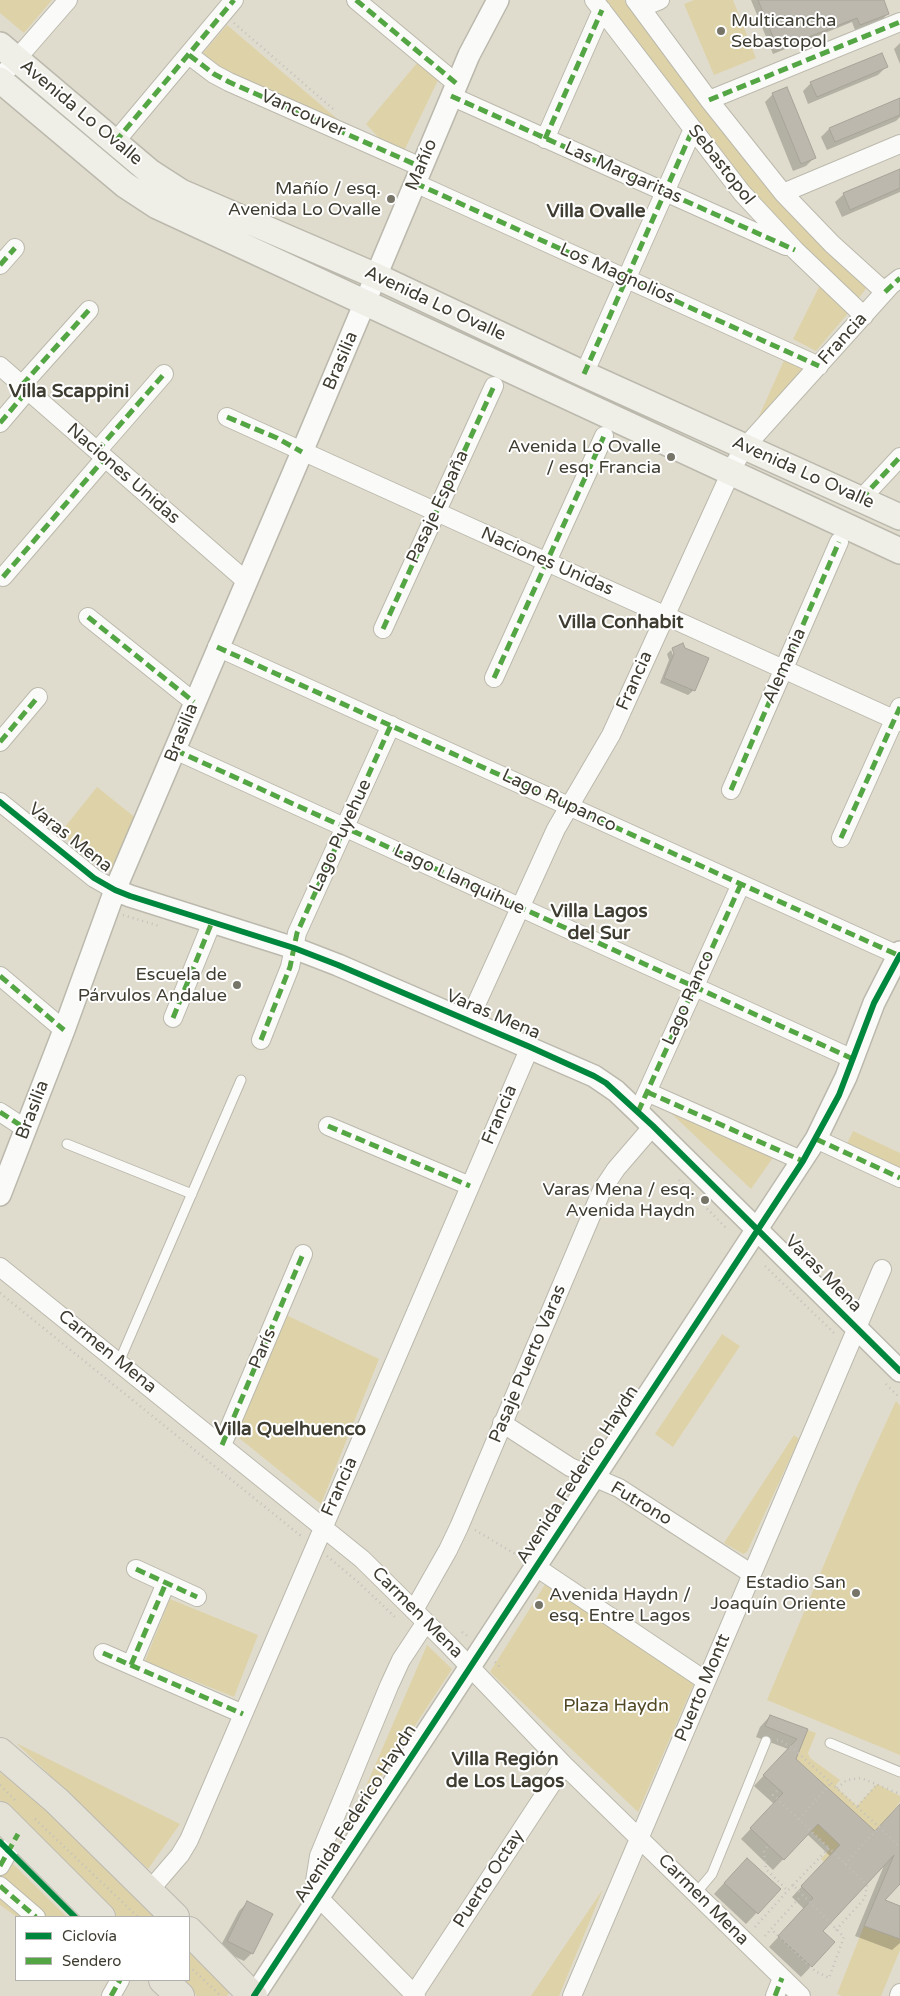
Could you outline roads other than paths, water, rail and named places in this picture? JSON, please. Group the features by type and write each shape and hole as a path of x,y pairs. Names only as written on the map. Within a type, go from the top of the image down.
{"main road":[{"name":"Avenida Lo Ovalle","path":"8,52 155,176 181,192 376,276 584,374 900,517"},
{"name":"Avenida Lo Ovalle","path":"0,79 141,197 900,551"},
{"path":"0,1752 58,1801 174,1916"},
{"path":"18,1818 100,1916"},
{"path":"190,1932 254,1996"},
{"path":"165,1981 180,1996"}],"street":[{"path":"0,79 8,52 68,0"},
{"path":"115,142 234,0"},
{"name":"Las Margaritas","path":"356,0 454,90 545,139 795,250"},
{"name":"Mañío","path":"469,55 474,28 484,0"},
{"name":"Mañío","path":"376,276 469,55 498,0"},
{"path":"638,4 660,0"},
{"name":"Sebastopol","path":"638,4 709,100 783,192 832,244 885,292"},
{"path":"545,139 598,5"},
{"name":"Sebastopol","path":"598,5 742,193 795,250 864,316"},
{"path":"709,100 900,22"},
{"name":"Vancouver","path":"189,55 214,74 229,82 418,175"},
{"path":"584,374 693,130"},
{"path":"783,192 900,144"},
{"name":"Los Magnolios","path":"418,175 626,279 819,366"},
{"path":"0,265 15,248"},
{"name":"Brasilia","path":"0,1194 64,1030 115,890 376,276"},
{"name":"Francia","path":"469,1020 569,805 605,746 730,472 746,447 885,292 900,278"},
{"path":"0,423 25,388 89,310"},
{"name":"Naciones Unidas","path":"0,366 246,581"},
{"path":"3,577 164,374"},
{"name":"Pasaje España","path":"383,629 494,386"},
{"name":"Naciones Unidas","path":"227,417 784,669 898,716"},
{"path":"494,678 604,436"},
{"path":"861,499 900,457"},
{"name":"Alemania","path":"731,790 839,542"},
{"path":"88,617 194,702"},
{"name":"Lago Rupanco","path":"217,647 900,955"},
{"path":"0,742 38,697"},
{"path":"841,838 898,716"},
{"name":"Lago Puyehue","path":"261,1040 290,967 297,933 392,725"},
{"name":"Lago Llanquihue","path":"175,750 853,1059"},
{"name":"Varas Mena","path":"0,802 94,878 115,890 294,948 338,965 469,1020 594,1076 616,1091 757,1230 852,1337 890,1375"},
{"name":"Lago Ranco","path":"638,1112 741,884"},
{"path":"173,1018 212,922"},
{"name":"Avenida Federico Haydn","path":"254,1996 803,1160 839,1095 874,1003 900,955"},
{"path":"0,976 64,1030"},
{"name":"Francia","path":"149,1890 180,1856 190,1840 530,1047"},
{"path":"647,1092 803,1160"},
{"path":"0,1112 26,1129"},
{"path":"328,1126 470,1186"},
{"name":"Pasaje Puerto Varas","path":"414,1610 448,1550 461,1522 602,1190 616,1169 653,1126"},
{"path":"816,1139 900,1178"},
{"name":"París","path":"222,1445 303,1254"},
{"name":"Carmen Mena","path":"0,1266 362,1559 426,1622 564,1765 801,1996"},
{"name":"Puerto Montt","path":"572,1996 882,1269"},
{"name":"Futrono","path":"502,1423 570,1468 619,1488 752,1574"},
{"path":"536,1567 706,1681"},
{"path":"136,1569 198,1597"},
{"path":"131,1665 166,1583"},
{"path":"415,1995 319,1898 315,1880 319,1856 394,1673 426,1622"},
{"path":"103,1653 243,1714"},
{"name":"Puerto Octay","path":"415,1995 564,1765"},
{"path":"0,1866 18,1818"},
{"path":"0,1886 35,1916"},
{"path":"775,1996 782,1978"}],"lane":[{"path":"119,1362 241,1080"},
{"path":"67,1144 192,1194"},
{"path":"696,1893 712,1874 766,1742"},
{"path":"830,1743 900,1772"}],"place":[{"name":"Multicancha Sebastopol","path":"721,31"},
{"name":"Mañío / esq. Avenida Lo Ovalle","path":"391,199"},
{"name":"Avenida Lo Ovalle / esq. Francia","path":"671,457"},
{"name":"Escuela de Párvulos Andalue","path":"237,985"},
{"name":"Varas Mena / esq. Avenida Haydn","path":"705,1200"},
{"name":"Estadio San Joaquín Oriente","path":"856,1593"},
{"name":"Avenida Haydn / esq. Entre Lagos","path":"539,1605"}],"district":[{"name":"Villa Ovalle","path":"596,212"},
{"name":"Villa Scappini","path":"69,392"},
{"name":"Villa Conhabit","path":"621,623"},
{"name":"Villa Lagos del Sur","path":"599,923"},
{"name":"Villa Quelhuenco","path":"290,1430"},
{"name":"Villa Región de Los Lagos","path":"505,1771"}],"park label":[{"name":"Plaza Haydn","path":"616,1706"}]}
